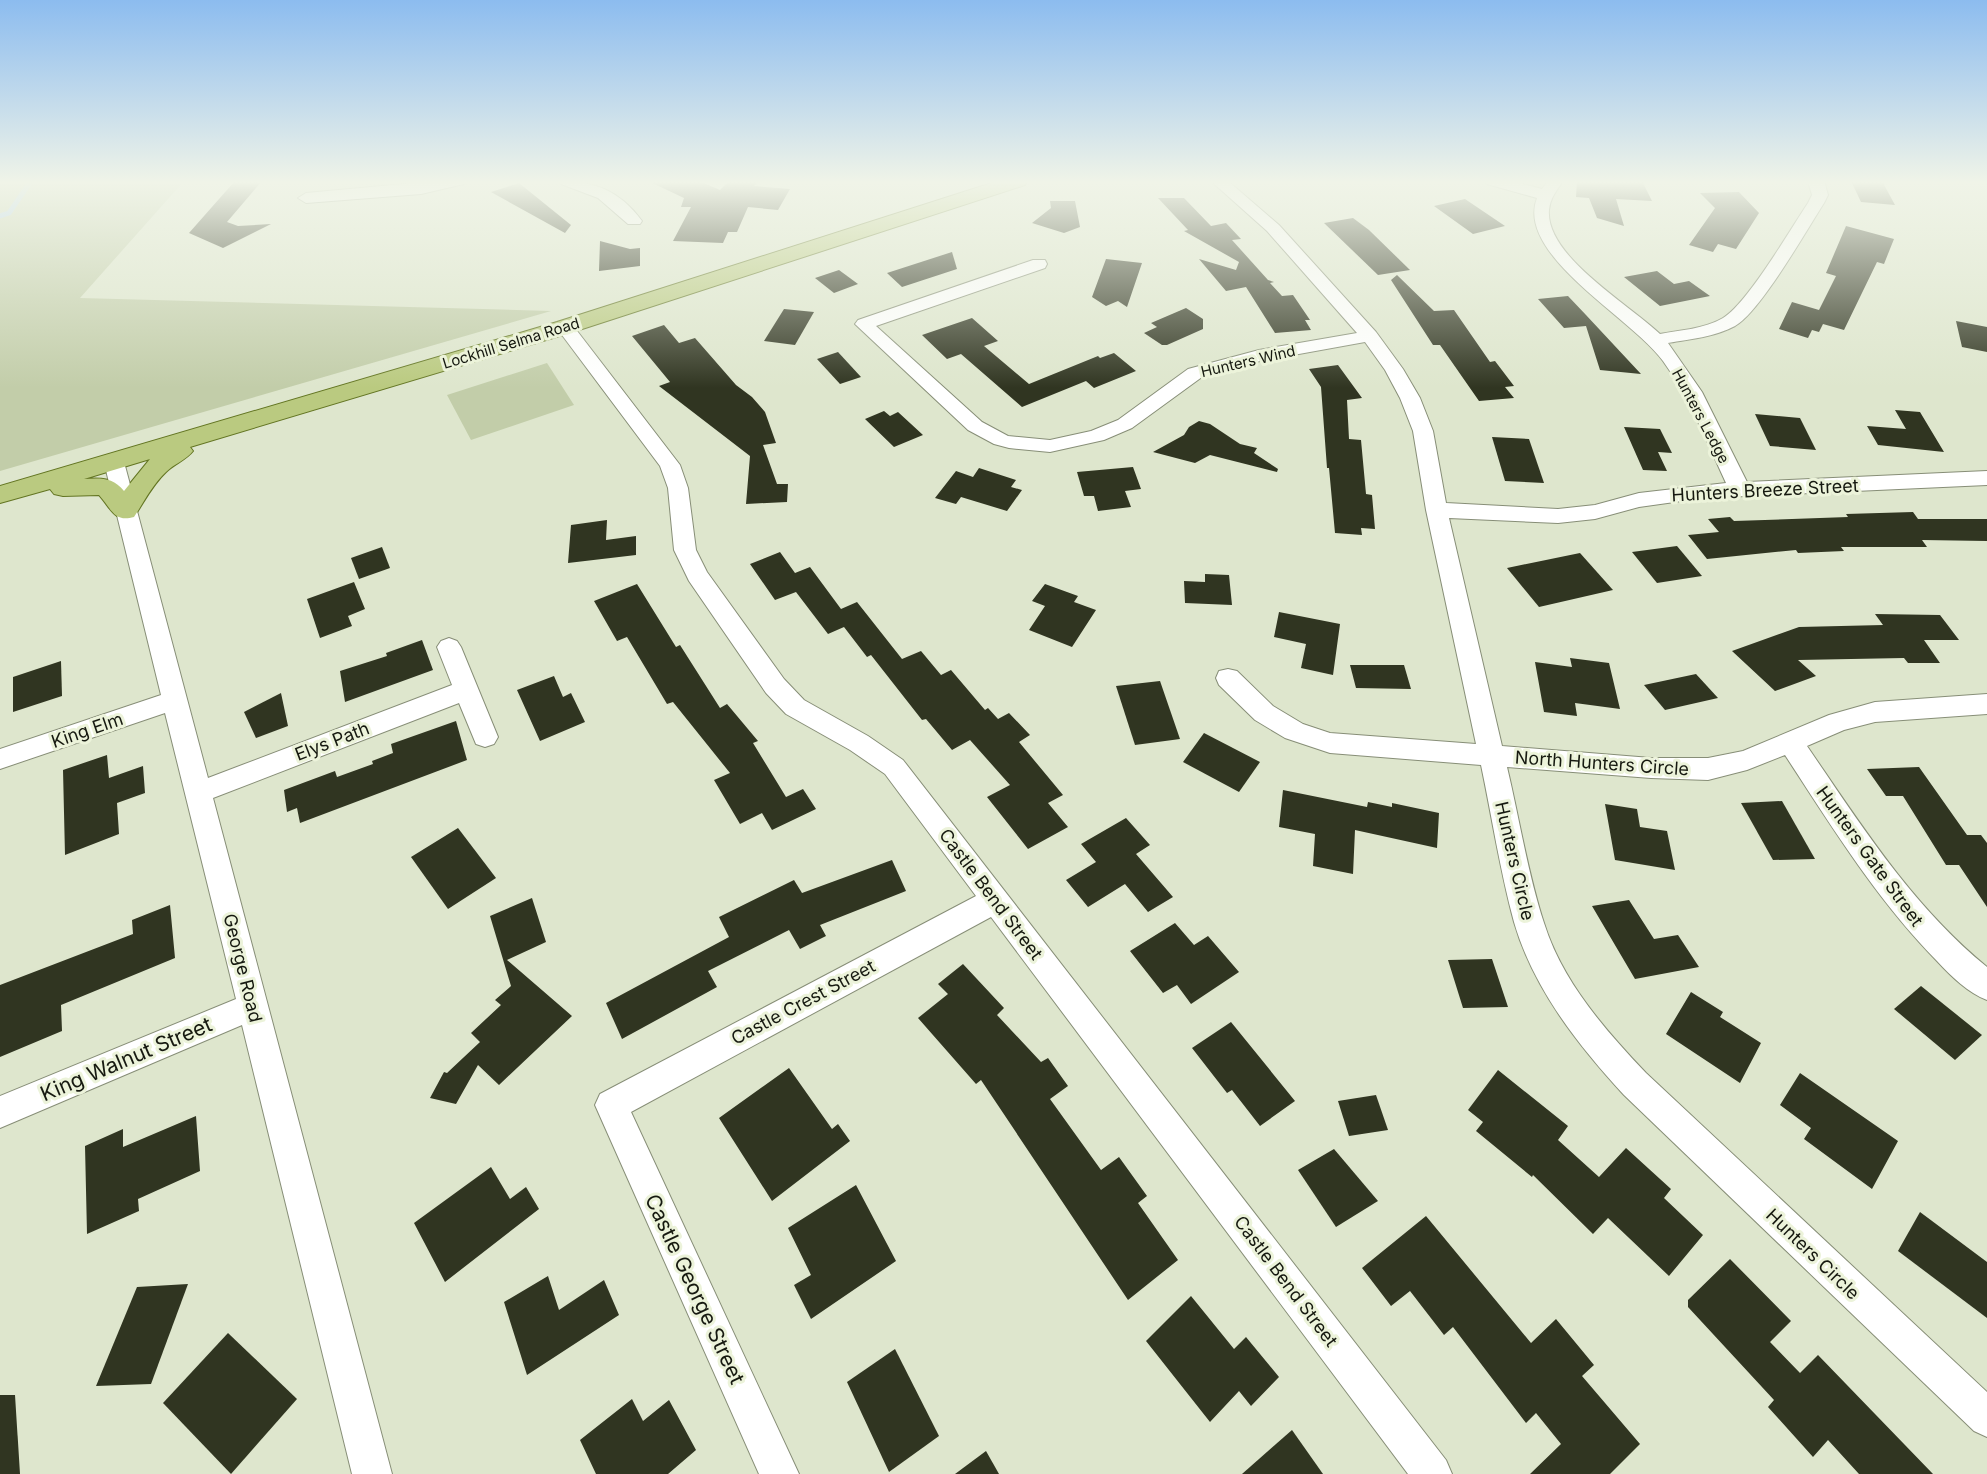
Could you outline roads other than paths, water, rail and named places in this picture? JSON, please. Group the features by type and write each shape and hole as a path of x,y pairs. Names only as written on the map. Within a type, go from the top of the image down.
{"main road":[{"name":"Lockhill Selma Road","path":"1,495 565,327 805,250"},
{"path":"1,495 79,486 102,486 109,489 125,511 142,481 162,462 176,453 248,423"}],"street":[{"name":"Hunters Circle","path":"1293,250 1370,336 1394,369 1410,398 1423,431 1437,510 1529,923 1538,950 1567,1003 1609,1058 1635,1084 1987,1418"},
{"name":"Hunters Ledge","path":"1556,250 1655,340 1685,380 1740,490"},
{"path":"1655,340 1712,330 1731,321 1748,304 1785,250"},
{"name":"Hunters Wind","path":"1039,264 864,324 975,426 1001,440 1016,444 1050,446 1097,436 1125,424 1149,408 1171,388 1195,373 1259,356 1370,336"},
{"name":"Castle Bend Street","path":"565,327 670,465 678,488 685,550 697,575 775,686 795,707 859,743 894,767 1432,1474"},
{"name":"George Road","path":"114,462 372,1474"},
{"name":"Hunters Breeze Street","path":"1437,510 1558,516 1595,512 1670,494 1932,483 1987,478"},
{"path":"449,647 485,737"},
{"name":"North Hunters Circle","path":"1228,678 1264,713 1294,731 1330,743 1651,768 1708,770 1747,760 1838,722 1875,712 1987,704"},
{"name":"Elys Path","path":"197,793 466,690"},
{"name":"King Elm","path":"0,759 174,700"},
{"name":"Hunters Gate Street","path":"1790,741 1889,888 1924,931 1987,986"},
{"name":"Castle Crest Street","path":"610,1105 996,900"},
{"name":"King Walnut Street","path":"0,1112 253,1006"},
{"name":"Castle George Street","path":"610,1105 779,1474"}]}
